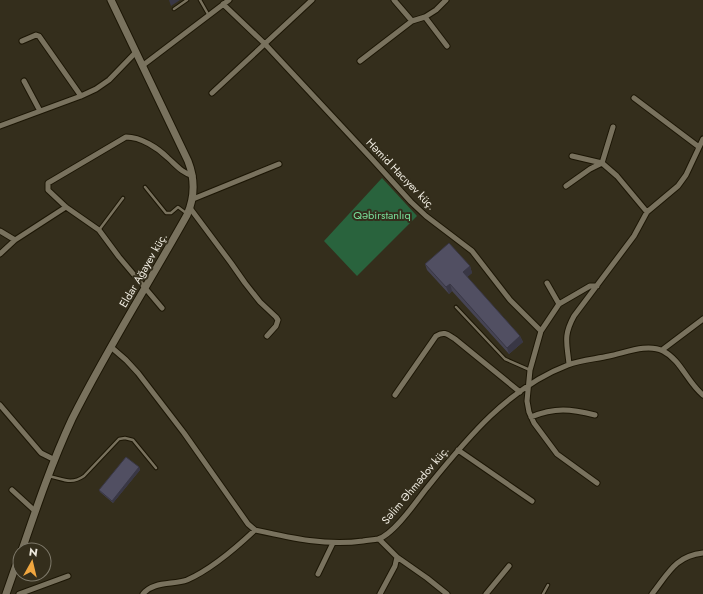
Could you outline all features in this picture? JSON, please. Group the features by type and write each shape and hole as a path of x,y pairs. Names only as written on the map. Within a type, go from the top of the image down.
{"main road":[{"name":"Eldar Ağayev küç.","path":"25,542 48,475 72,420 111,347 189,211 193,199 193,176 188,161 111,0"},
{"path":"6,594 12,577"}],"street":[{"path":"142,66 229,0"},
{"path":"212,93 312,0"},
{"path":"394,0 412,21"},
{"path":"360,61 412,21 425,17 436,10 446,0"},
{"name":"Həmid Hacıyev küç.","path":"223,4 265,44 411,202 426,216 472,251 510,300 541,332"},
{"path":"425,17 447,46"},
{"path":"22,41 36,35 39,36 81,96"},
{"path":"0,126 40,112 96,89 109,80 136,52"},
{"path":"24,82 40,112"},
{"path":"634,98 699,147"},
{"path":"602,163 613,127"},
{"path":"162,308 146,287 119,257 99,230 66,207 48,190 48,183 126,136 153,146 184,173 193,176"},
{"path":"569,364 566,337 568,328 574,316 634,236 647,212 678,186 686,175 703,139"},
{"path":"572,156 602,163 617,176 647,212"},
{"path":"566,186 590,168 602,163"},
{"path":"193,199 279,164"},
{"path":"0,254 15,240 66,207"},
{"path":"189,211 231,262 244,283 278,320 276,326 267,336"},
{"path":"0,231 15,240"},
{"path":"547,283 559,304"},
{"path":"597,286 590,286 559,304 541,332 530,370 527,401 532,418 557,454 597,483"},
{"path":"703,319 662,350 675,360 692,384 703,395"},
{"path":"395,395 436,336 441,333 454,339 520,392"},
{"path":"111,347 126,360 138,374 211,470 240,514 255,530 204,571 186,580 154,587 145,591 143,594"},
{"name":"Səlim Əhmədov küç.","path":"255,530 300,539 333,543 379,539 397,525 458,450 485,420 529,385 569,364 649,348 662,350"},
{"path":"0,405 41,453 54,460"},
{"path":"532,418 543,412 560,409 574,410 595,415"},
{"path":"458,450 532,501"},
{"path":"12,490 35,511"},
{"path":"379,539 397,557 447,594"},
{"path":"318,574 333,543"},
{"path":"652,594 675,565 681,560 688,556 703,553"},
{"path":"380,594 395,566 397,557"},
{"path":"486,594 509,566"},
{"path":"19,594 68,576"}],"lane":[{"path":"174,9 187,0"},
{"path":"200,0 209,15"},
{"path":"145,187 166,213 171,213 178,207 189,211"},
{"path":"99,230 123,198"},
{"path":"456,307 505,359 530,370"},
{"path":"48,475 71,482 77,481 84,476 118,439 125,438 133,440 156,468"},
{"path":"543,594 548,585"}],"green space":[{"name":"Qəbirstanlıq","path":"382,178 417,216 357,276 324,241"}],"building":[{"path":"449,243 470,266 463,272 520,336 507,348 450,284 446,287 425,264"},
{"path":"126,457 139,467 112,501 99,490"}]}
